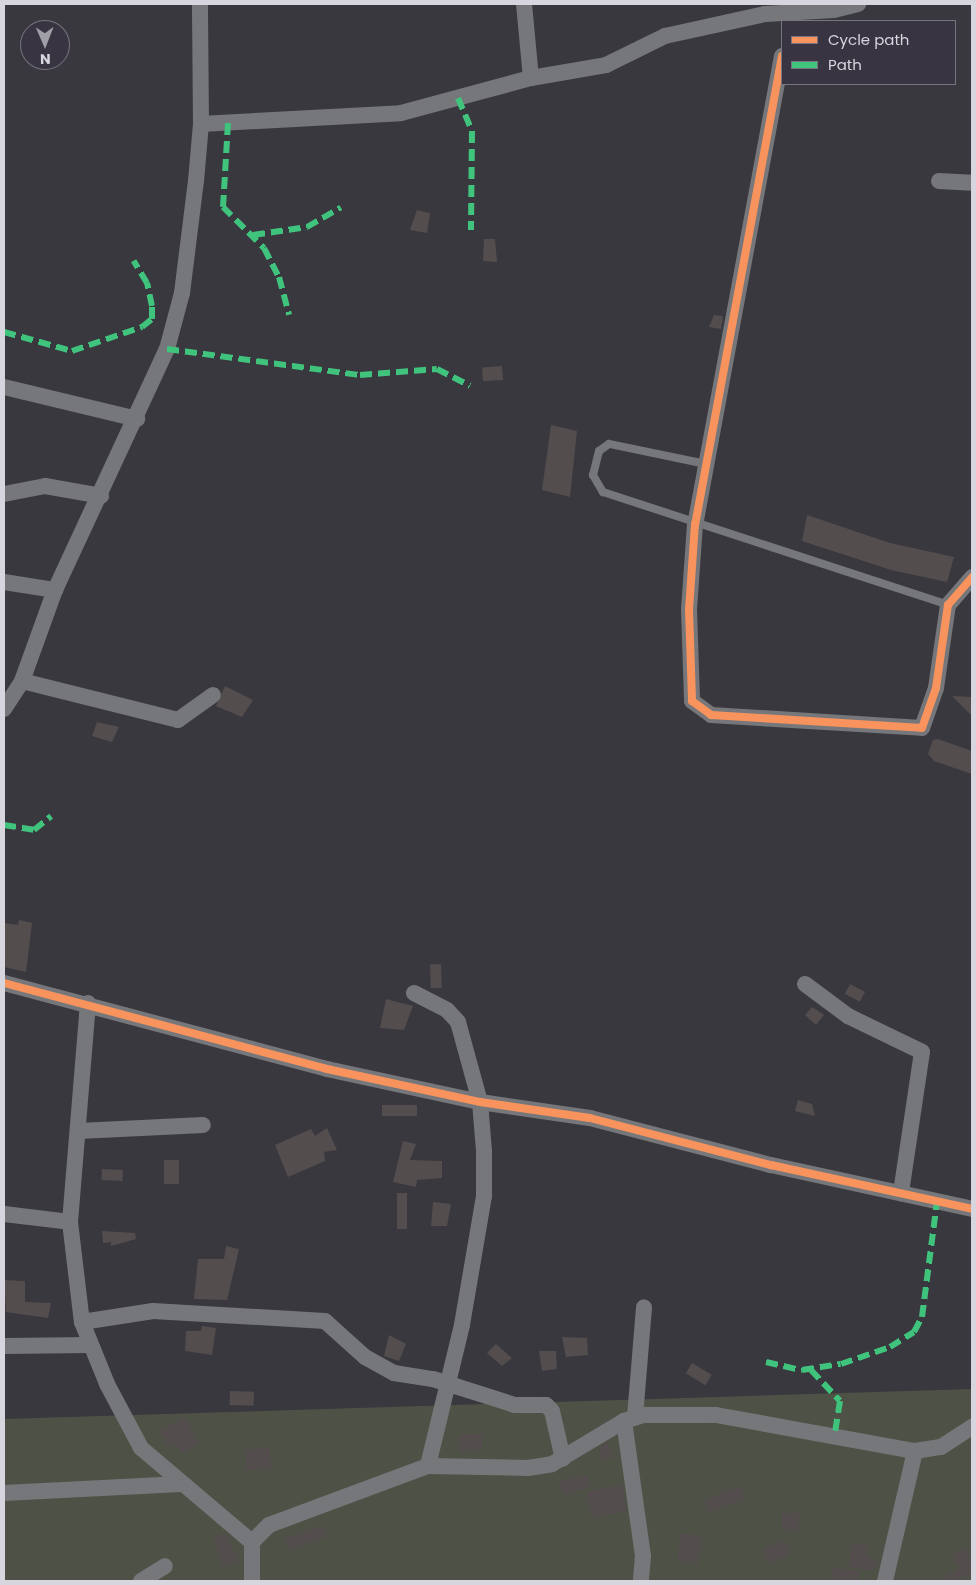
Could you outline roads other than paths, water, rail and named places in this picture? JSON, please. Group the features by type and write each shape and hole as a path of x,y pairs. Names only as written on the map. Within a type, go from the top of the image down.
{"street":[{"path":"4,709 22,681 55,590 101,496 168,349 182,292 201,124 200,4"},
{"path":"524,4 530,78"},
{"path":"201,124 401,113 530,78 606,65 664,36 785,12 834,10 858,4"},
{"path":"781,62 708,464 695,524 690,566 690,690 695,707 711,715 922,728 936,688 948,605 972,577"},
{"path":"938,181 972,183"},
{"path":"4,387 137,419"},
{"path":"4,494 45,486 101,496"},
{"path":"4,582 55,590"},
{"path":"22,681 178,720 213,695"},
{"path":"4,983 88,1003 328,1069 480,1102 590,1118 661,1139 972,1209"},
{"path":"805,984 848,1016 922,1052 902,1194"},
{"path":"414,993 447,1010 458,1022 480,1102 484,1196 448,1385 428,1466"},
{"path":"88,1003 79,1131 70,1222 82,1322 90,1345 140,1448 252,1542"},
{"path":"79,1131 204,1125"},
{"path":"4,1214 70,1222"},
{"path":"641,1581 641,1539 629,1419 644,1307"},
{"path":"82,1322 153,1311 325,1322 383,1368 515,1405 550,1407 563,1458"},
{"path":"4,1346 90,1345"},
{"path":"252,1581 252,1542 269,1525 428,1466 528,1468 563,1458 629,1419 716,1416 915,1452 941,1447 972,1427"},
{"path":"885,1581 915,1452"},
{"path":"4,1493 181,1484"},
{"path":"141,1581 165,1566"}],"lane":[{"path":"708,464 609,444 599,450 595,464 595,483 603,492 675,513 695,524 948,605"}]}
